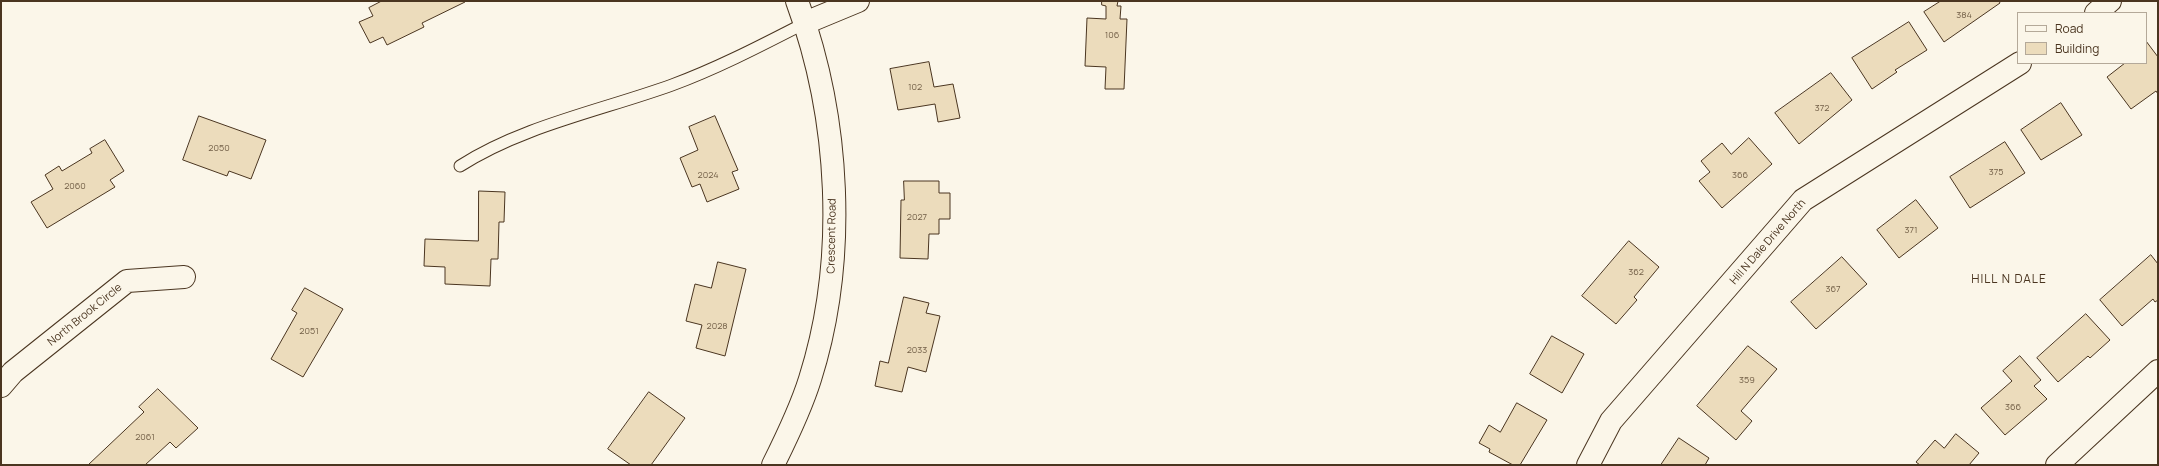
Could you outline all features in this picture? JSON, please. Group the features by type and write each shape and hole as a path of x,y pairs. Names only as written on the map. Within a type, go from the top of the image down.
{"street":[{"name":"Crescent Road","path":"773,465 810,379 821,337 830,292 834,242 833,168 821,88 805,23 796,1"},
{"path":"805,23 858,1"},
{"path":"2097,12 2110,1"},
{"name":"Hill N Dale Drive North","path":"1588,465 1611,422 1803,200 2018,64"},
{"name":"North Brook Circle","path":"1,386 13,372 127,281 184,277"},
{"path":"2057,465 2158,371"}],"lane":[{"path":"460,166 481,152 567,119 673,84 754,50 805,23"}],"building":[{"path":"382,1 465,2 422,23 424,27 387,45 383,37 370,43 359,22 373,16 369,8"},
{"path":"1102,1 1118,1 1117,6 1121,6 1120,19 1127,19 1124,89 1105,89 1106,67 1085,66 1087,18 1106,19 1106,6 1102,5"},
{"path":"1941,1 1999,1 2000,3 1944,42 1924,12"},
{"path":"1909,22 1927,50 1895,70 1897,72 1872,89 1852,58"},
{"path":"2147,42 2158,57 2158,94 2156,91 2131,109 2107,77 2124,64 2147,64"},
{"path":"929,62 934,87 953,84 960,118 938,122 935,104 898,110 890,69"},
{"path":"1831,73 1852,100 1799,144 1775,113"},
{"path":"2061,103 2082,135 2041,160 2021,130"},
{"path":"199,116 266,140 251,179 229,171 227,176 183,160"},
{"path":"715,116 738,170 732,172 739,189 707,202 700,184 692,187 680,158 698,150 689,127"},
{"path":"1749,138 1772,164 1722,208 1699,181 1710,172 1701,161 1722,143 1731,154"},
{"path":"105,140 124,171 110,180 115,187 47,228 31,202 53,189 45,175 59,166 62,171 92,153 90,149"},
{"path":"2005,142 2025,173 1970,208 1950,177"},
{"path":"904,181 939,181 939,193 950,193 950,219 939,219 939,234 929,234 928,259 900,258 901,200 904,200"},
{"path":"479,191 505,192 504,222 499,222 498,259 491,259 490,286 445,284 445,267 424,266 425,239 478,241"},
{"path":"1916,200 1938,228 1899,258 1877,230"},
{"path":"1629,241 1659,267 1634,297 1637,300 1616,324 1582,296"},
{"path":"2151,255 2158,264 2158,300 2155,302 2153,299 2122,326 2100,300"},
{"path":"1842,257 1867,284 1816,329 1791,302"},
{"path":"718,262 746,269 725,356 696,348 702,325 686,321 695,284 711,288"},
{"path":"305,288 343,309 303,377 271,359 297,313 292,310"},
{"path":"904,297 929,303 926,313 940,316 926,372 908,367 902,392 875,386 880,361 888,363"},
{"path":"2086,314 2110,340 2090,358 2088,356 2058,382 2037,358"},
{"path":"1552,336 1584,354 1562,393 1530,374"},
{"path":"1748,346 1777,369 1741,411 1752,421 1736,440 1697,406"},
{"path":"2020,356 2041,380 2034,386 2047,399 2005,435 1981,408 2012,381 2003,371"},
{"path":"158,389 198,428 176,448 170,442 145,465 88,465 144,412 139,407"},
{"path":"649,392 685,418 651,465 631,465 608,449"},
{"path":"1517,403 1547,420 1520,465 1513,465 1489,452 1490,449 1479,443 1489,425 1500,432"},
{"path":"1956,434 1979,453 1969,465 1920,465 1916,462 1935,440 1944,448"},
{"path":"1679,438 1709,458 1705,465 1661,465"}],"district":[{"name":"HILL N DALE","path":"2009,280"}]}
